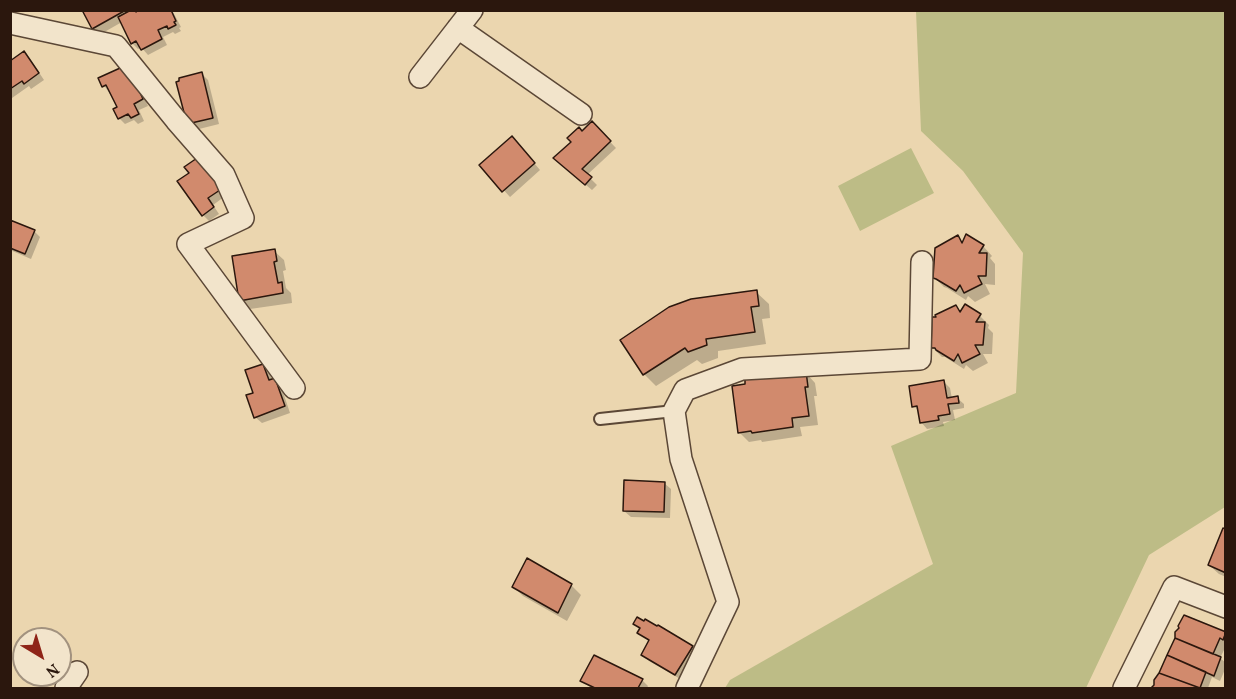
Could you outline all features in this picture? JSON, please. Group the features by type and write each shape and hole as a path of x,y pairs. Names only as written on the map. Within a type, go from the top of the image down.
{"street":[{"path":"420,77 471,10"},
{"path":"10,23 116,46 224,175 243,218 189,244 294,388"},
{"path":"458,28 581,114"},
{"path":"687,688 728,602 681,459 674,411 685,390 742,369 920,359 922,262"},
{"path":"1124,688 1174,587 1226,607"}],"lane":[{"path":"600,419 674,411"}],"shaded area":[{"path":"916,11 1225,11 1225,507 1149,555 1086,688 725,688 730,680 933,564 891,446 1016,393 1023,253 963,171 921,131"},
{"path":"911,148 934,193 860,231 838,186"}],"building":[{"path":"82,10 126,10 92,29"},
{"path":"131,10 136,12 139,10 171,10 176,25 158,30 162,39 141,50 136,41 131,44 118,17"},
{"path":"24,51 39,73 24,84 22,81 10,89 10,61"},
{"path":"129,64 143,99 134,104 139,114 131,118 128,114 118,119 113,109 117,107 106,85 102,87 98,78"},
{"path":"202,72 213,118 187,124 176,82 179,78"},
{"path":"592,121 611,141 582,169 592,177 585,185 553,158 571,142 567,138 579,127 582,131"},
{"path":"512,136 535,163 502,192 479,165"},
{"path":"200,156 223,188 208,198 214,207 202,216 177,181 189,173 184,167"},
{"path":"10,220 35,230 25,254 10,248"},
{"path":"966,234 984,245 979,253 987,253 986,276 978,276 982,284 964,293 960,285 956,291 933,278 935,248 958,235 962,243"},
{"path":"275,249 277,261 274,262 278,283 282,282 283,293 239,301 232,256"},
{"path":"757,290 759,306 751,307 755,332 706,339 707,345 688,352 685,348 643,375 620,340 669,307 691,299"},
{"path":"965,304 981,314 976,322 985,322 983,345 975,345 980,354 962,363 958,354 954,361 935,348 931,348 932,317 956,305 960,312"},
{"path":"263,364 269,380 275,378 285,406 254,418 246,395 253,393 245,370"},
{"path":"806,371 808,387 805,387 809,416 792,418 793,427 738,433 732,386 745,384 745,377"},
{"path":"944,380 947,398 958,396 959,403 948,404 950,414 938,416 939,420 920,423 917,406 912,407 909,386"},
{"path":"624,480 665,482 664,512 623,511"},
{"path":"1223,528 1226,529 1226,573 1208,565"},
{"path":"527,558 572,584 558,613 512,587"},
{"path":"1184,615 1226,632 1223,640 1220,638 1213,654 1175,638 1175,632"},
{"path":"637,617 658,625 693,646 675,675 641,655 649,640 637,633 640,628 633,624"},
{"path":"1175,638 1221,657 1214,676 1167,655"},
{"path":"594,655 643,679 638,688 595,688 580,681"},
{"path":"1167,655 1206,672 1200,688 1159,673"},
{"path":"1159,673 1200,688 1151,688"}]}
